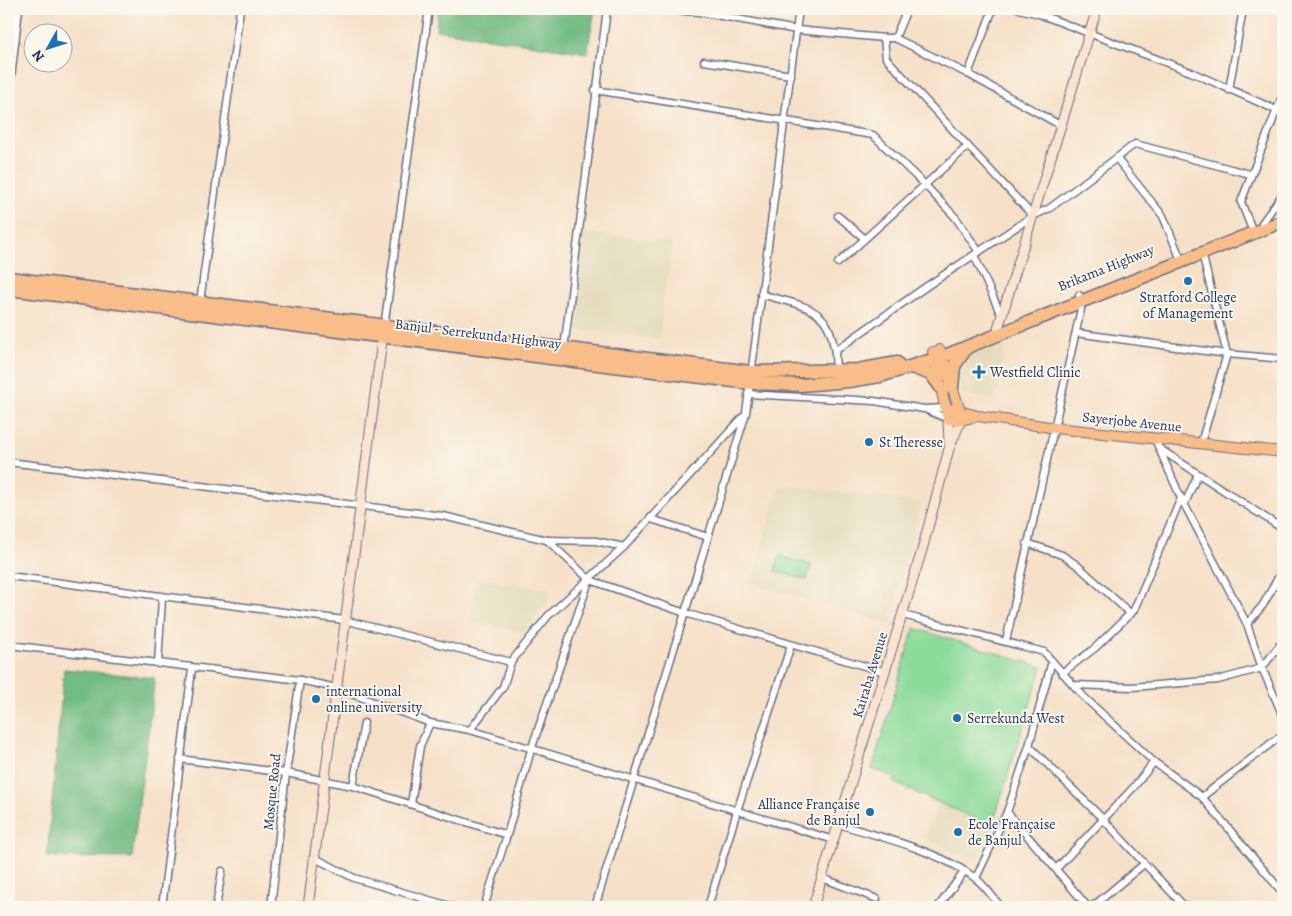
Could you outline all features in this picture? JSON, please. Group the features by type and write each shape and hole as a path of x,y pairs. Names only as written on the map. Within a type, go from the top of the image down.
{"highway":[{"name":"Brikama Highway","path":"937,354 967,347 1179,255 1283,214"},
{"name":"Brikama Highway","path":"937,354 1000,322 1080,299 1283,221"},
{"name":"Banjul - Serrekunda Highway","path":"9,278 200,302 383,332 750,383 801,385 849,381 911,367 937,354"},
{"name":"Banjul - Serrekunda Highway","path":"9,289 383,332 564,349 750,383 884,366 937,354"},
{"path":"911,367 931,374 947,389 954,366 967,347"}],"main road":[{"name":"Kairaba Avenue","path":"937,354 947,389 961,415"},
{"name":"Kairaba Avenue","path":"947,389 948,414"},
{"name":"Sayerjobe Avenue","path":"948,414 978,416 1055,428 1283,452"}],"street":[{"path":"200,302 240,9"},
{"path":"308,907 344,620 429,9"},
{"path":"564,349 607,9"},
{"path":"654,9 699,10 797,30 895,38 968,74 1060,125"},
{"path":"595,907 746,413 799,9"},
{"path":"895,38 907,9"},
{"path":"968,74 993,9"},
{"path":"1019,9 1040,11 1089,33 1191,72 1280,112"},
{"path":"1000,322 1097,9"},
{"path":"1229,90 1243,9"},
{"path":"9,15 19,12 9,95"},
{"path":"884,38 886,58 1033,216"},
{"path":"704,61 791,75"},
{"path":"596,90 873,136 926,186 956,218 976,253 1000,322"},
{"path":"1283,94 1280,112 1250,174 1241,202 1256,225 1283,194"},
{"path":"835,352 976,253 1033,216 1050,208 1135,144 1250,174"},
{"path":"838,263 864,238 926,186 968,146"},
{"path":"1117,159 1163,216 1179,255"},
{"path":"838,216 864,238"},
{"path":"1201,443 1227,354 1202,253"},
{"path":"761,294 812,310 821,316 828,327 835,352 836,372"},
{"path":"1006,641 1076,333 1080,299"},
{"path":"1076,333 1227,354 1283,359"},
{"path":"750,383 948,414"},
{"path":"924,409 948,414"},
{"path":"470,730 503,687 511,662 548,616 590,580 624,547 746,413"},
{"name":"Kairaba Avenue","path":"948,414 949,449"},
{"name":"Kairaba Avenue","path":"813,907 902,615 949,449 961,415"},
{"path":"1154,437 1183,500 1248,624 1262,668 1283,716"},
{"path":"1159,448 1283,529"},
{"path":"9,462 443,516 547,540 596,541 624,547"},
{"path":"1062,673 1095,648 1131,614 1183,500 1198,474"},
{"path":"651,519 708,537"},
{"path":"547,540 590,580 685,613 885,672"},
{"path":"1027,543 1062,555 1131,614"},
{"path":"1248,624 1263,605 1283,569"},
{"path":"9,576 162,598 344,620 511,662"},
{"path":"484,907 508,835 531,750 590,580"},
{"path":"158,664 162,598"},
{"path":"902,615 1044,652 1062,673 1154,762 1202,797 1283,893"},
{"path":"1074,685 1132,687 1218,680 1262,668 1283,641"},
{"path":"9,645 192,669 300,680 336,688 430,723 470,730 834,840"},
{"path":"708,907 791,645"},
{"path":"976,878 1007,812 1052,661"},
{"path":"162,907 192,669"},
{"name":"Mosque Road","path":"271,907 286,773 300,680"},
{"path":"353,786 364,723"},
{"path":"411,804 420,746 430,723"},
{"path":"1202,797 1283,734"},
{"path":"1028,746 1103,819 1185,907"},
{"path":"180,759 286,773 353,786 508,835"},
{"path":"1057,868 1133,788 1154,762"},
{"path":"1007,812 1057,868 1088,907"},
{"path":"838,824 876,835 933,856 976,878 1001,907"},
{"path":"313,857 354,878 453,907"},
{"path":"1092,907 1144,864"},
{"path":"216,907 222,871"},
{"path":"938,907 964,872"},
{"path":"822,878 877,898"}],"shaded area":[{"path":"581,232 672,243 659,339 569,329"},
{"name":"Westfield Clinic","path":"1007,334 995,400 963,394 956,377 964,354"},
{"path":"780,485 921,503 889,624 751,583"},
{"path":"476,579 550,589 549,602 524,632 470,623"},
{"name":"Ecole Française de Banjul","path":"939,804 992,826 978,861 924,838"}],"green space":[{"path":"438,9 595,9 587,53 436,30"},
{"path":"780,556 811,565 807,580 775,571"},
{"name":"Serrekunda West","path":"914,628 1042,667 992,826 894,783 895,777 872,769"},
{"path":"64,669 155,678 132,858 47,857"}],"place":[{"name":"Stratford College of Management","path":"1188,281"},
{"name":"Westfield Clinic","path":"979,372"},
{"name":"St Theresse","path":"869,442"},
{"name":"international online university","path":"316,699"},
{"name":"Serrekunda West","path":"957,718"},
{"name":"Alliance Française de Banjul","path":"870,812"},
{"name":"Ecole Française de Banjul","path":"958,832"}]}
